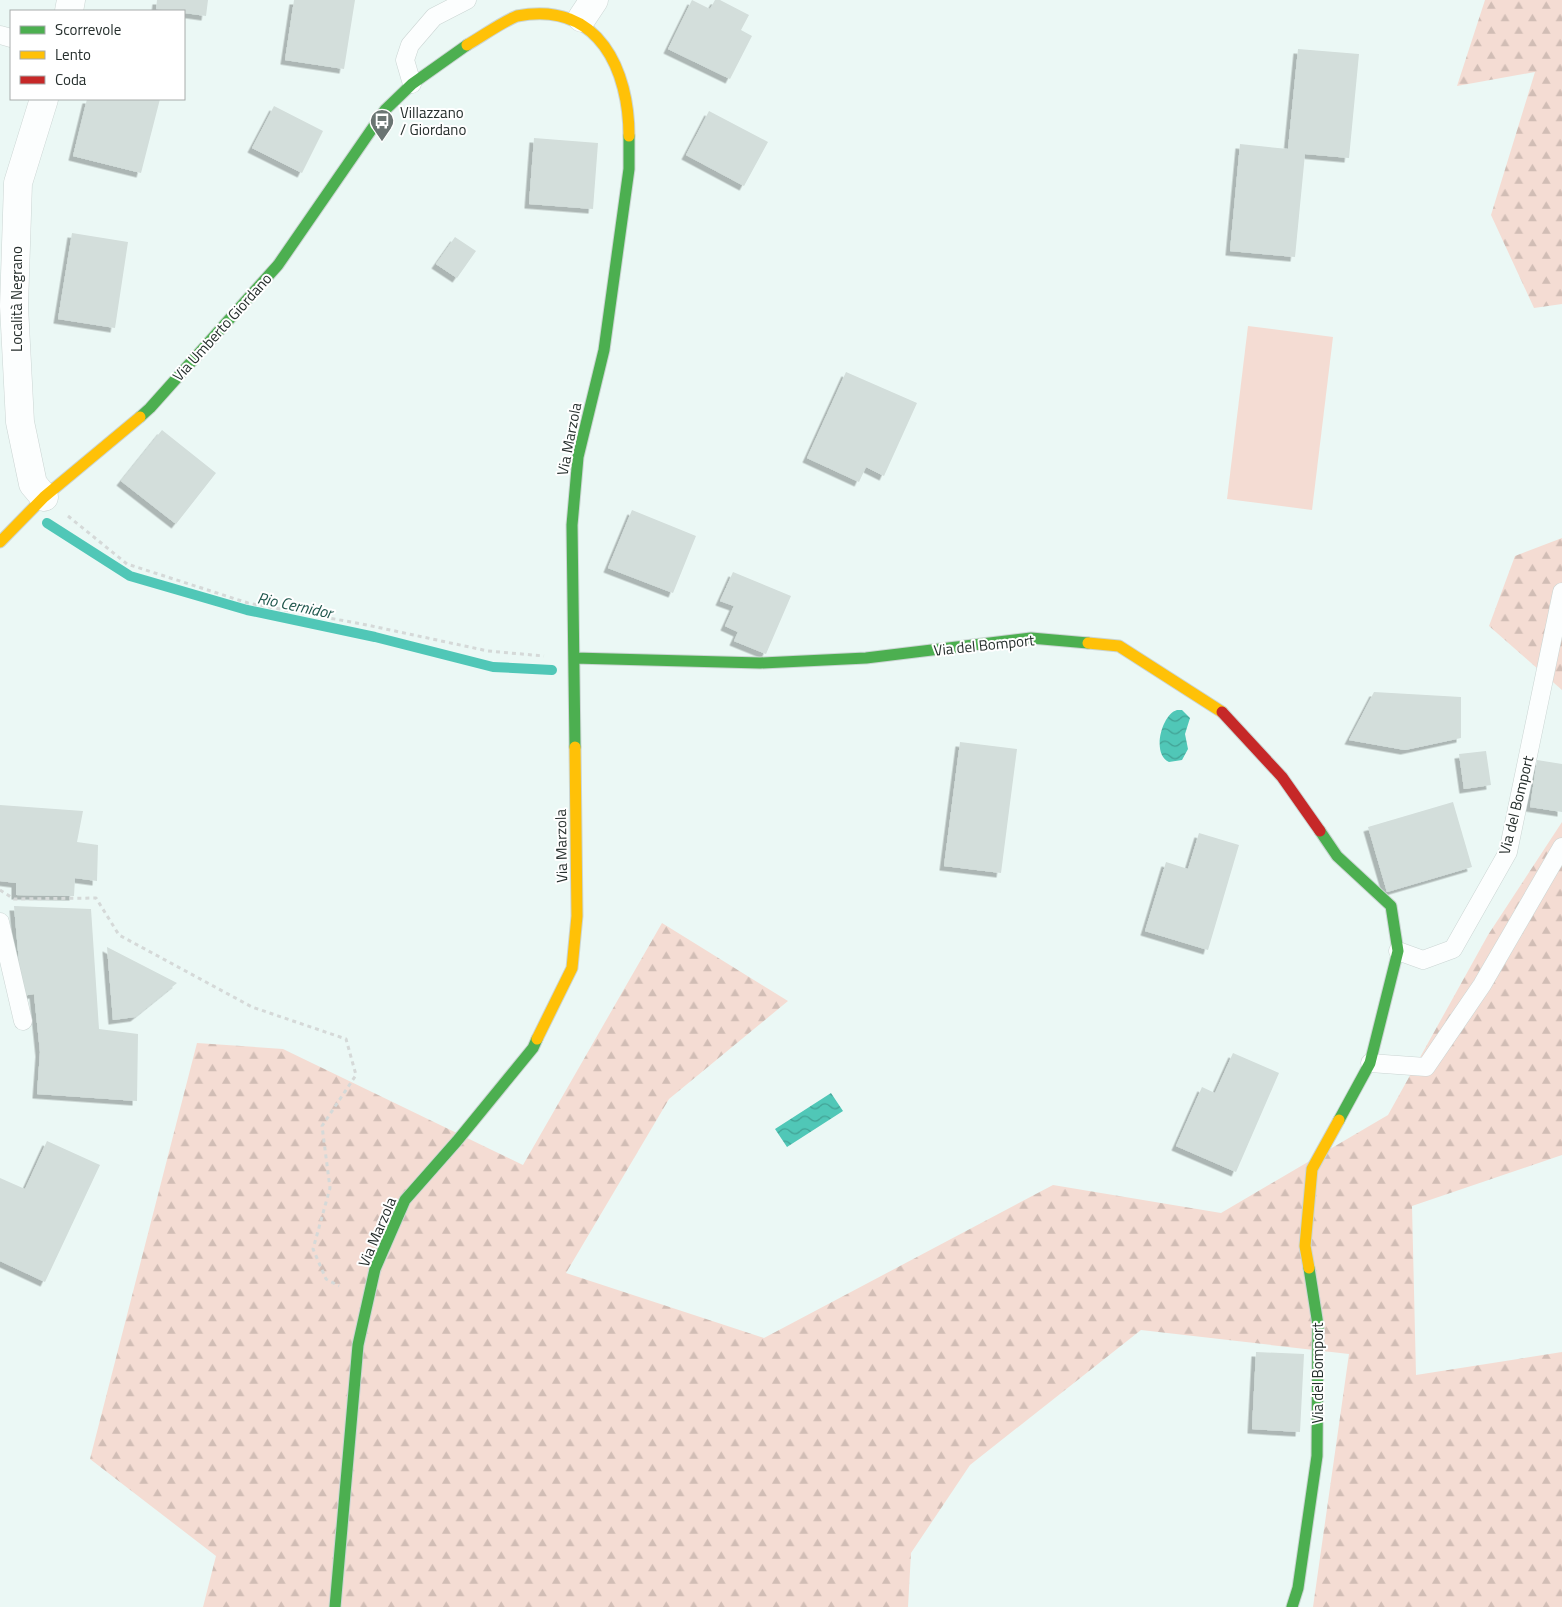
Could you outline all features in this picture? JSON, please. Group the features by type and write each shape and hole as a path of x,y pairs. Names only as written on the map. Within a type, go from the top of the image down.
{"street":[{"name":"Via Umberto Giordano","path":"0,542 44,497 150,408 278,265 385,110 412,84 462,48 517,16 552,9 591,17"},
{"name":"Via Marzola","path":"335,1607 358,1346 375,1269 405,1200 457,1142 533,1048 572,968 577,916 572,525 578,457 604,350 629,169 629,115 623,78 610,48 591,17"},
{"name":"Località Negrano","path":"44,100 18,183 14,306 20,422 33,484 44,497"},
{"name":"Via del Bomport","path":"574,658 770,662 866,658 1031,638 1119,646 1222,712 1282,777 1337,856 1390,906 1398,951 1370,1063 1312,1169 1305,1246 1318,1325 1317,1456 1298,1588 1292,1607"}],"lane":[{"path":"412,84 405,60 410,45 434,18 467,0"},
{"name":"Via del Bomport","path":"1398,951 1423,960 1453,949 1508,852 1562,592"},
{"path":"1370,1063 1426,1067 1482,985 1562,847"},
{"path":"0,922 23,1021"}],"path":[{"path":"44,497 127,564 248,603 367,625 488,651 574,658"},
{"path":"0,890 14,899 96,898 119,936 252,1007 346,1039 356,1075 322,1126 330,1188 313,1249 326,1278 368,1302"}],"green space":[{"path":"1485,0 1562,0 1562,304 1534,308 1491,215 1535,72 1457,86"},
{"path":"1248,326 1333,337 1312,510 1227,499"},
{"path":"1562,538 1562,690 1489,626 1515,556"},
{"path":"1562,822 1562,1155 1412,1206 1416,1375 1562,1352 1562,1607 1313,1607 1349,1354 1141,1330 970,1465 911,1553 908,1607 203,1607 216,1556 90,1459 197,1043 283,1049 523,1165 662,923 788,1001 669,1099 566,1273 764,1338 1053,1185 1221,1213 1388,1115 1488,935"}],"water":[{"path":"1177,710 1182,710 1190,718 1185,734 1188,749 1182,760 1169,762 1164,758 1161,751 1161,734 1167,719"},
{"path":"831,1093 843,1111 787,1147 775,1129"}],"building":[{"path":"157,0 208,0 206,16 185,13 185,10 156,9"},
{"path":"294,0 355,0 344,69 285,60"},
{"path":"692,0 710,9 715,0 720,0 749,15 741,30 752,36 730,79 668,49"},
{"path":"1298,49 1359,54 1349,158 1305,154 1295,257 1230,251 1240,144 1288,149"},
{"path":"87,100 160,100 141,173 73,156"},
{"path":"274,106 323,131 302,173 252,148"},
{"path":"709,111 768,142 744,186 686,155"},
{"path":"534,138 598,143 593,209 529,204"},
{"path":"72,233 128,242 115,328 58,319"},
{"path":"455,237 476,251 457,278 436,264"},
{"path":"846,372 917,403 884,476 866,467 859,482 807,458"},
{"path":"162,430 216,473 176,524 121,481"},
{"path":"632,510 696,536 673,593 608,568"},
{"path":"733,572 791,596 766,654 734,641 738,632 725,626 734,606 720,601"},
{"path":"1374,692 1461,697 1461,738 1405,750 1349,740"},
{"path":"960,742 1017,749 1001,873 944,866"},
{"path":"1486,751 1491,785 1464,789 1459,754"},
{"path":"1537,760 1562,764 1562,812 1530,807"},
{"path":"1453,802 1472,867 1387,892 1368,827"},
{"path":"0,805 83,811 77,842 98,845 97,881 75,878 74,896 16,895 16,883 0,881"},
{"path":"1199,833 1239,845 1208,950 1145,931 1166,862 1188,869"},
{"path":"14,906 91,909 99,1029 138,1034 137,1101 37,1094 40,1052 34,994 22,996"},
{"path":"107,947 177,983 135,1017 113,1020"},
{"path":"1233,1053 1279,1073 1236,1172 1176,1146 1202,1087 1215,1093"},
{"path":"47,1141 100,1165 45,1282 0,1261 0,1178 25,1189"},
{"path":"1256,1352 1304,1354 1300,1432 1252,1429"}],"waterway":[{"name":"Rio Cernidor","path":"47,523 130,576 247,610 375,637 493,667 552,670"}],"traffic: fast":[{"path":"140,417 278,265 385,110 412,84 467,45"},
{"path":"575,747 572,525 578,457 604,350 629,169 629,136"},
{"path":"574,658 760,663 866,658 1031,638 1088,643"},
{"path":"1320,831 1337,856 1391,906 1398,951 1370,1063 1339,1120"},
{"path":"335,1607 358,1345 375,1269 405,1200 457,1141 533,1048 537,1039"},
{"path":"1292,1607 1298,1588 1317,1456 1318,1325 1309,1268"}],"traffic: slow":[{"path":"467,45 517,16 546,14 570,19 589,30 604,46 615,66 623,88 628,112 629,136"},
{"path":"0,542 44,497 140,417"},
{"path":"1088,643 1119,646 1222,712"},
{"path":"537,1039 572,968 577,916 575,747"},
{"path":"1309,1268 1305,1246 1312,1169 1339,1120"}],"traffic: jam":[{"path":"1222,712 1282,777 1320,831"}],"place":[{"name":"Villazzano / Giordano","path":"382,142"}]}
